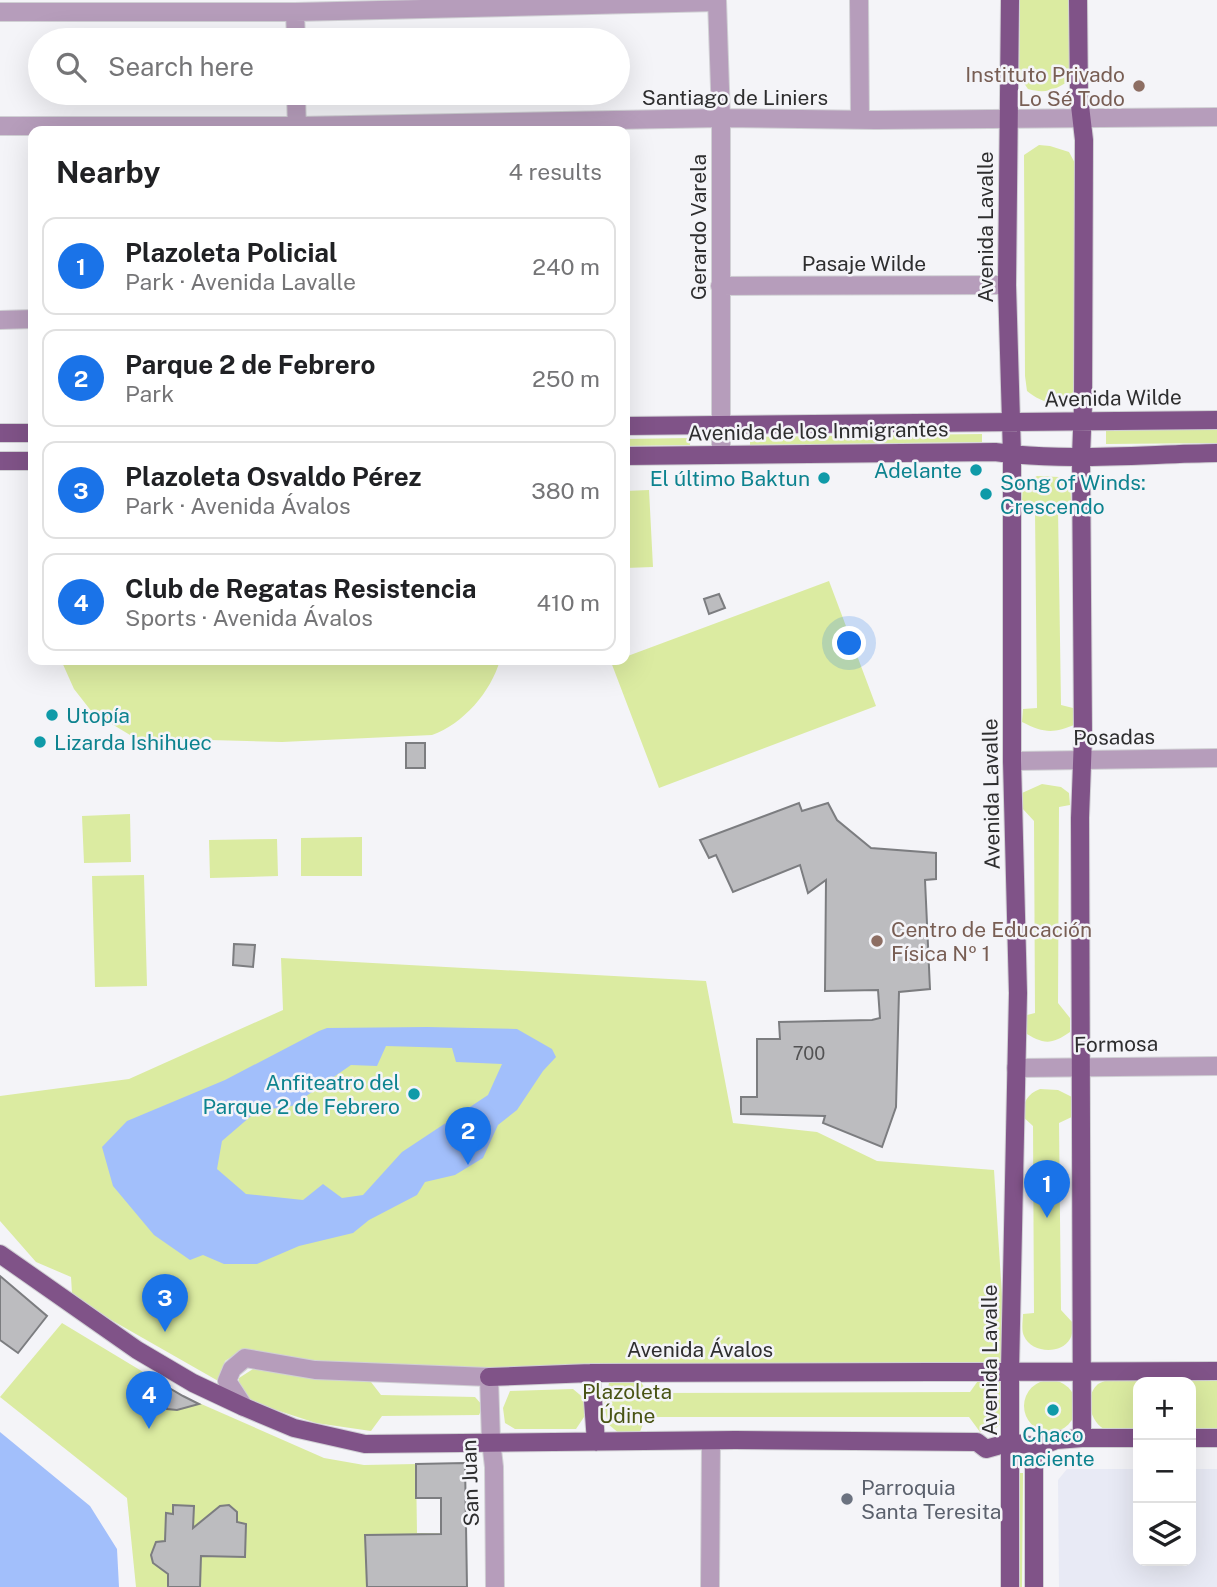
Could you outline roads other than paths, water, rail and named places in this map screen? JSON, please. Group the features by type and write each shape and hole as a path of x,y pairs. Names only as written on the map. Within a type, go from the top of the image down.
{"main road":[{"name":"Avenida Lavalle","path":"1010,0 1007,285 1012,454 1012,761 1018,993 1010,1371 1010,1587"},
{"path":"1078,0 1080,118 1084,140 1081,456 1083,760 1080,818 1082,1438"},
{"name":"Avenida Wilde","path":"1010,422 1217,420"},
{"name":"Avenida de los Inmigrantes","path":"630,426 1010,422"},
{"path":"0,433 28,433"},
{"path":"1012,454 1081,456 1217,453"},
{"name":"Avenida de los Inmigrantes","path":"630,456 1012,454"},
{"path":"0,461 28,461"},
{"path":"0,1254 137,1350 193,1383 294,1428 365,1444 491,1441 977,1442 986,1449 1011,1442 1038,1447 1056,1440 1133,1438"},
{"name":"Avenida Ávalos","path":"489,1377 591,1373 1217,1371"},
{"path":"591,1373 596,1441"},
{"path":"1196,1438 1217,1438"},
{"path":"1034,1587 1034,1466 1038,1447"}],"street":[{"path":"859,0 860,120"},
{"path":"0,12 295,12 717,1"},
{"name":"Gerardo Varela","path":"717,1 721,118 721,455"},
{"path":"295,12 296,28"},
{"path":"296,105 297,126"},
{"name":"Santiago de Liniers","path":"413,126 721,118 860,120 1217,117"},
{"name":"Santiago de Liniers","path":"0,126 28,126"},
{"name":"Pasaje Wilde","path":"720,286 1007,285"},
{"path":"0,320 28,319"},
{"name":"Posadas","path":"1012,761 1217,758"},
{"name":"Formosa","path":"1016,1068 1217,1066"},
{"name":"Avenida Ávalos","path":"244,1407 227,1381 232,1369 245,1358 315,1370 489,1377"},
{"name":"San Juan","path":"489,1377 494,1467 495,1587"},
{"path":"710,1587 711,1441"}],"water":[{"path":"327,1028 517,1029 552,1049 556,1057 543,1071 517,1110 498,1125 483,1158 455,1175 425,1182 417,1195 369,1220 353,1233 299,1246 257,1264 224,1264 203,1255 190,1260 154,1235 113,1186 102,1147 127,1121 225,1080","holes":["386,1046 452,1048 456,1062 502,1064 488,1095 402,1152 363,1195 342,1198 323,1184 303,1200 246,1194 217,1169 222,1141 257,1111 292,1106 351,1065 377,1066"]},
{"path":"0,1432 90,1506 117,1549 119,1587 0,1587"}],"place":[{"name":"Instituto Privado Lo Sé Todo","path":"1139,86"},
{"name":"Adelante","path":"976,470"},
{"name":"El último Baktun","path":"824,478"},
{"name":"Song of Winds: Crescendo","path":"986,494"},
{"name":"Utopía","path":"52,715"},
{"name":"Lizarda Ishihuec","path":"40,742"},
{"name":"Centro de Educación Física Nº 1","path":"877,941"},
{"name":"Anfiteatro del Parque 2 de Febrero","path":"414,1094"},
{"name":"Parque 2 de Febrero","path":"468,1165"},
{"name":"Plazoleta Policial","path":"1047,1218"},
{"name":"Plazoleta Osvaldo Pérez","path":"165,1332"},
{"name":"Chaco naciente","path":"1053,1410"},
{"name":"Club de Regatas Resistencia","path":"149,1429"},
{"name":"Parroquia Santa Teresita","path":"847,1499"}],"park label":[{"name":"Plazoleta Údine","path":"627,1403"}]}
